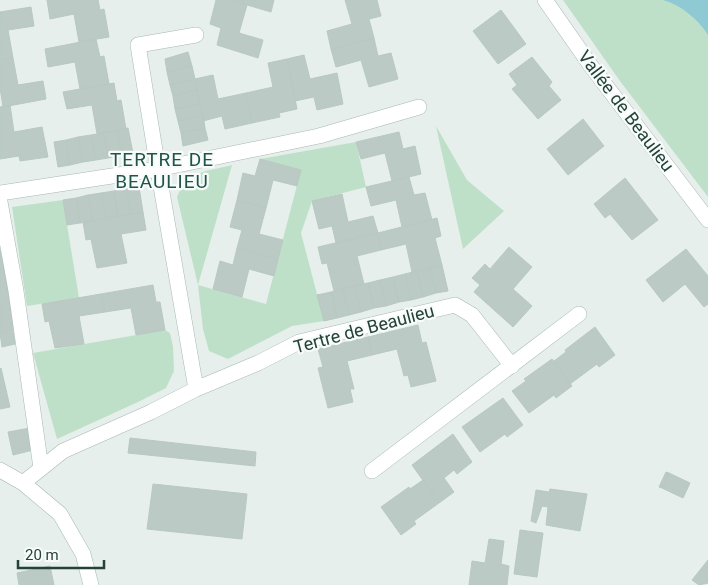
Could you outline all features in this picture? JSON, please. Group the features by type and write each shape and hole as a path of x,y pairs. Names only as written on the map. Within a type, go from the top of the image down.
{"street":[{"name":"Vallée de Beaulieu","path":"545,0 592,66 708,220"},
{"path":"196,35 138,45 196,389"},
{"path":"0,193 158,169 320,136 420,107"},
{"path":"0,202 16,291 40,468"},
{"name":"Tertre de Beaulieu","path":"23,483 63,451 151,412 196,389 258,363 299,342 455,305 472,315 512,366"},
{"path":"372,471 579,314"},
{"path":"0,470 23,483 60,514 83,554 90,585"}],"green space":[{"path":"563,0 708,0 708,197 620,81"},
{"path":"436,126 467,180 504,211 463,249"},
{"path":"356,142 366,187 312,201 301,233 324,321 292,326 228,359 209,351 203,329 198,285 266,304 301,170 260,159"},
{"path":"232,165 198,285 177,197 181,188 192,177 206,171"},
{"path":"63,200 79,298 27,306 12,207"},
{"path":"165,330 170,333 173,347 174,371 166,388 57,439 33,353"}],"water":[{"path":"663,0 708,0 708,35 688,13 676,5"}],"building":[{"path":"47,0 98,0 100,10 104,9 109,37 79,42 74,14 50,19"},
{"path":"216,0 229,0 247,5 239,33 263,40 258,58 217,45 221,28 210,24"},
{"path":"230,0 274,0 271,12"},
{"path":"345,0 377,0 381,16 369,19 374,38 331,49 327,31 352,24"},
{"path":"31,7 34,26 8,30 13,58 0,60 0,12"},
{"path":"501,10 526,44 498,64 473,31"},
{"path":"374,38 378,56 391,53 398,79 369,87 361,60 336,67 331,49"},
{"path":"96,39 100,57 104,56 109,84 80,89 75,62 48,67 45,49"},
{"path":"188,52 192,66 167,72 165,59"},
{"path":"304,55 310,79 337,73 343,104 317,110 314,97 295,101 287,59"},
{"path":"532,57 552,82 549,86 561,100 538,119 512,89 517,85 509,74"},
{"path":"13,58 18,85 43,81 46,99 3,107 0,88 0,60"},
{"path":"287,59 297,109 279,113 280,117 252,123 246,93 273,87 268,63"},
{"path":"192,66 195,79 170,85 167,72"},
{"path":"213,75 218,99 246,93 252,123 225,129 222,116 203,121 195,79"},
{"path":"195,79 197,90 173,96 170,85"},
{"path":"114,83 117,101 121,100 126,129 97,134 92,105 67,109 63,92"},
{"path":"197,90 200,104 175,109 173,96"},
{"path":"200,104 203,115 178,121 175,109"},
{"path":"10,105 14,132 42,127 48,157 20,161 19,156 0,159 0,107"},
{"path":"203,115 205,128 181,133 178,121"},
{"path":"583,119 604,146 568,175 547,149"},
{"path":"128,128 133,153 121,155 117,130"},
{"path":"205,128 208,140 183,146 181,133"},
{"path":"117,130 121,155 108,158 104,133"},
{"path":"399,132 403,149 415,146 421,174 392,181 385,153 361,159 356,142"},
{"path":"104,133 108,158 96,160 91,135"},
{"path":"91,135 96,160 83,162 78,137"},
{"path":"78,137 83,162 70,165 66,140"},
{"path":"66,140 70,165 58,167 54,142"},
{"path":"260,159 301,170 297,186 273,180 266,208 237,200 243,173 255,176"},
{"path":"409,177 414,195 425,193 432,220 402,227 396,200 371,206 366,187"},
{"path":"625,178 658,220 632,240 610,214 605,218 594,204"},
{"path":"139,187 143,212 131,214 127,188"},
{"path":"127,188 131,214 118,216 114,191"},
{"path":"114,191 118,216 106,218 101,193"},
{"path":"101,193 106,218 93,221 88,195"},
{"path":"342,194 348,222 373,216 378,233 336,243 332,226 319,229 312,201"},
{"path":"88,195 93,221 80,223 76,198"},
{"path":"76,198 80,223 67,225 63,200"},
{"path":"237,200 266,208 259,234 283,240 278,259 237,248 242,230 230,227"},
{"path":"143,212 146,230 121,234 127,263 97,268 91,239 86,240 83,222"},
{"path":"437,218 441,236 435,238 442,265 412,272 406,244 381,250 378,233"},
{"path":"378,233 381,250 357,256 364,284 334,291 327,263 322,264 318,247"},
{"path":"509,247 532,267 513,289 532,306 513,327 474,292 480,285 472,278 485,264 490,269"},
{"path":"237,248 278,259 274,276 249,269 242,297 213,289 220,261 233,265"},
{"path":"686,249 708,276 708,304 704,307 685,284 663,302 646,280"},
{"path":"0,250 4,269 0,269"},
{"path":"442,265 448,291 436,293 430,268"},
{"path":"430,268 436,293 423,297 417,271"},
{"path":"0,269 4,269 14,331 0,333"},
{"path":"417,271 423,297 411,300 405,274"},
{"path":"405,274 411,300 399,302 393,277"},
{"path":"393,277 399,302 386,306 380,280"},
{"path":"380,280 386,306 374,308 368,283"},
{"path":"368,283 374,308 361,312 355,286"},
{"path":"153,285 156,302 160,302 165,330 136,335 131,308 105,312 101,294"},
{"path":"355,286 361,312 349,315 343,289"},
{"path":"343,289 349,315 337,318 331,292"},
{"path":"331,292 337,318 324,321 317,295"},
{"path":"101,294 105,312 79,316 84,344 55,348 49,321 45,322 42,304"},
{"path":"418,325 422,343 426,342 436,381 411,387 408,375 404,376 397,349 372,355 368,337"},
{"path":"595,327 615,355 599,367 597,364 570,384 554,361"},
{"path":"13,332 15,344 2,347 0,333"},
{"path":"368,337 372,355 347,361 354,389 350,389 353,402 328,408 318,368 323,367 318,349"},
{"path":"552,359 572,386 556,398 554,395 529,413 512,391 526,381 524,379"},
{"path":"0,369 10,407 0,409"},
{"path":"503,398 523,425 507,437 505,434 480,452 462,427"},
{"path":"30,428 33,450 13,455 8,432"},
{"path":"453,434 472,462 457,474 454,470 444,478 454,492 439,503 412,465"},
{"path":"130,438 256,452 255,466 128,453"},
{"path":"666,472 669,473 662,488 659,487"},
{"path":"669,473 690,483 683,498 662,488"},
{"path":"423,480 439,503 414,521 416,524 401,535 381,507 409,487 410,489"},
{"path":"153,484 247,494 242,539 147,529"},
{"path":"550,489 587,494 580,531 546,525 548,507 542,506 536,523 531,521 536,490 549,492"},
{"path":"520,530 543,533 537,577 514,574"},
{"path":"489,539 504,541 501,564 509,566 507,585 469,585 472,561 485,563"},
{"path":"708,560 708,583 699,585 692,580"},
{"path":"50,566 54,585 19,585 17,573"}],"district":[{"name":"TERTRE DE BEAULIEU","path":"162,170"}]}
